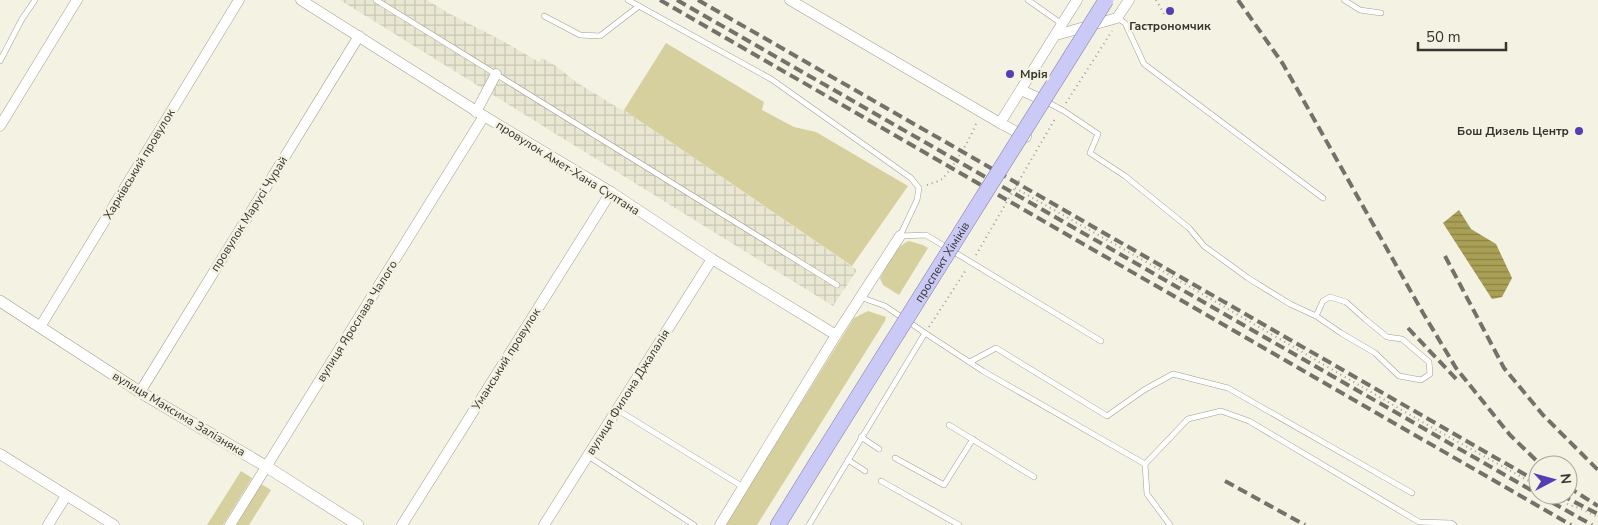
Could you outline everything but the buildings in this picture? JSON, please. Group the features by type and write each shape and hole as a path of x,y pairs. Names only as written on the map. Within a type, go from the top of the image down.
{"main road":[{"name":"проспект Хіміків","path":"778,525 1106,0"}],"street":[{"path":"0,126 77,0"},
{"name":"Харківський провулок","path":"40,327 238,0"},
{"name":"провулок Амет-Хана Султана","path":"300,0 480,114 610,192 712,260 836,335"},
{"path":"790,0 1026,137 1097,24"},
{"path":"1000,123 1077,0"},
{"path":"1056,35 1119,19 1129,0"},
{"name":"провулок Марусі Чурай","path":"140,392 359,36"},
{"name":"вулиця Ярослава Чалого","path":"230,525 480,114 496,74"},
{"path":"1021,90 1047,102"},
{"name":"Уманський провулок","path":"402,525 610,192"},
{"path":"720,525 836,335 900,236"},
{"name":"вулиця Филона Джалалія","path":"544,525 712,260"},
{"name":"вулиця Максима Залізняка","path":"0,301 140,392 267,467 358,525"},
{"path":"0,454 114,525"},
{"path":"48,525 66,496"}],"lane":[{"path":"0,61 22,19 35,0"},
{"path":"376,0 837,285"},
{"path":"628,0 771,79 911,178 919,188 917,200 900,236 926,235 1101,341"},
{"path":"1028,0 1062,24"},
{"path":"1344,0 1360,10 1381,12"},
{"path":"544,16 580,35 600,36 639,6"},
{"path":"1119,19 1125,23 1144,64 1323,198"},
{"path":"1047,102 1098,134 1090,153 1126,176 1189,228 1204,246 1256,283 1290,304 1316,316 1375,353 1399,376 1421,380 1430,374 1429,362 1409,344 1402,339 1387,336 1364,319 1346,302 1330,297 1323,301 1316,316"},
{"path":"860,297 885,306 983,372 1145,464"},
{"path":"809,525 925,333"},
{"path":"970,362 996,348 1107,416 1144,390 1173,374 1228,388 1412,493"},
{"path":"616,409 743,487"},
{"path":"1170,525 1147,494 1145,464 1188,419 1221,411 1249,421 1419,522 1451,523 1454,525"},
{"path":"949,425 1034,477"},
{"path":"861,438 879,449"},
{"path":"895,458 944,485 973,439"},
{"path":"588,456 694,525"},
{"path":"848,460 865,471"},
{"path":"881,481 959,525"}],"path":[{"path":"1156,0 1166,17"},
{"path":"925,333 971,263 1039,145 1119,19"},
{"path":"919,188 940,180 952,167 973,134"},
{"path":"1015,188 1173,277 1431,427 1528,480"},
{"path":"1569,505 1598,517"}],"shaded area":[{"path":"340,0 427,0 539,62 542,58 556,66 576,82 624,110 857,270 833,306"},
{"path":"666,43 764,102 762,110 794,127 816,132 908,186 852,266 624,110"},
{"path":"1459,210 1471,229 1496,244 1512,278 1502,297 1492,299 1443,223"},
{"path":"909,241 928,248 899,295 883,285 880,278 896,251"},
{"path":"868,311 886,317 885,321 757,525 725,525 854,318"},
{"path":"241,471 252,478 223,525 207,525"},
{"path":"261,484 271,490 249,525 235,525"}],"railway":[{"path":"660,0 1571,525"},
{"path":"677,0 1528,488"},
{"path":"698,0 1528,476"},
{"path":"1238,0 1283,64 1456,368 1510,435 1531,455"},
{"path":"1445,256 1504,368 1543,415 1598,470"},
{"path":"1408,328 1459,382"},
{"path":"1225,481 1305,525"},
{"path":"1578,493 1598,506"},
{"path":"1578,504 1598,514"},
{"path":"1557,505 1592,525"}],"place":[{"name":"Гастрономчик","path":"1170,11"},
{"name":"Мрія","path":"1010,74"},
{"name":"Бош Дизель Центр","path":"1579,131"}]}
